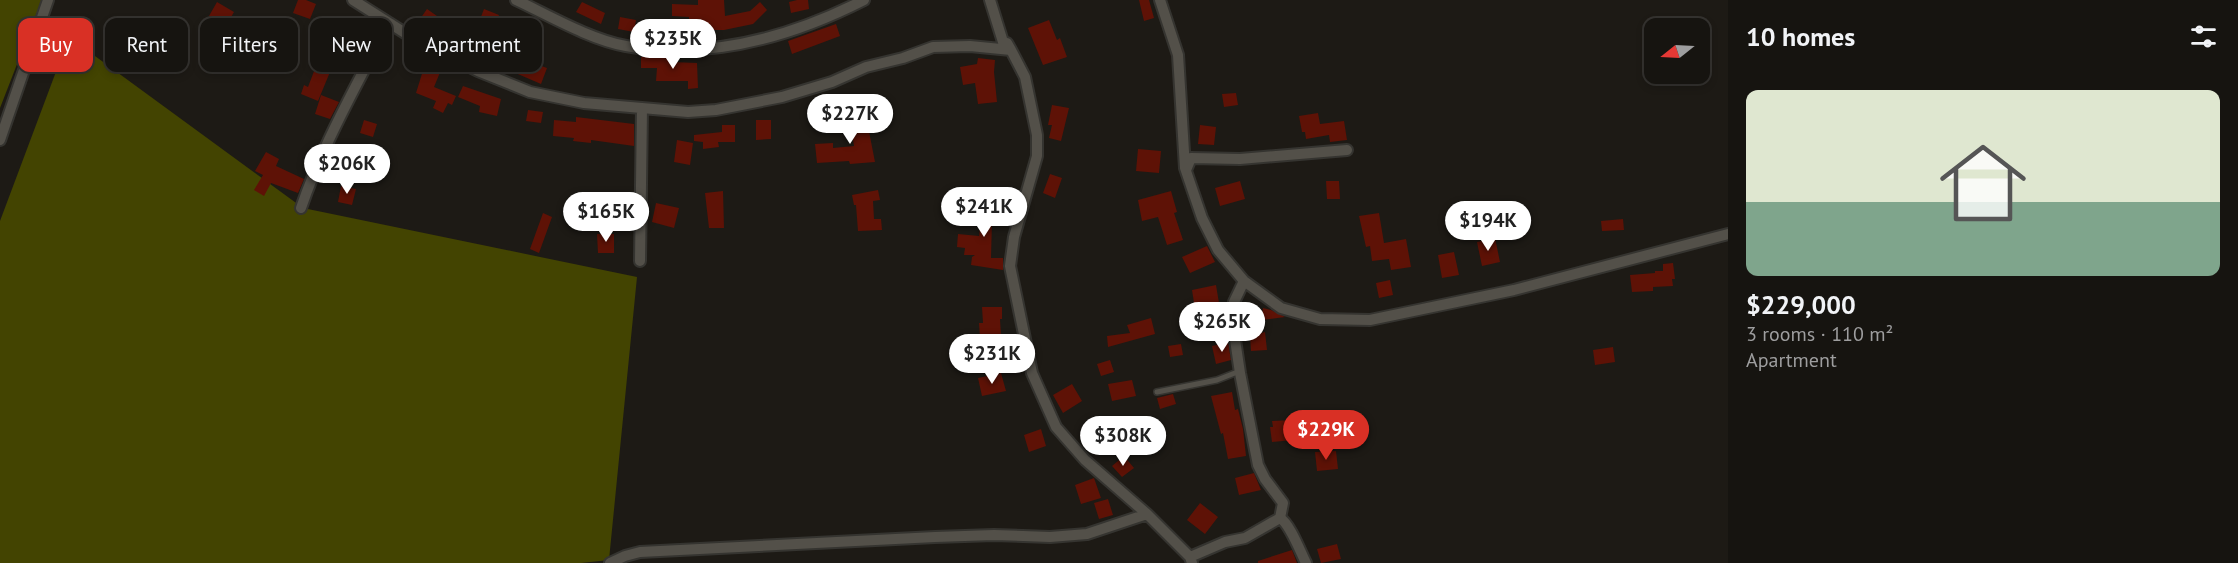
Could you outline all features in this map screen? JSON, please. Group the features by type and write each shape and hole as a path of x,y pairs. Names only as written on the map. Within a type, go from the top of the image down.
{"street":[{"path":"0,140 48,0"},
{"path":"353,0 382,18"},
{"path":"516,0 583,31 624,46 679,49 729,47 754,42 802,28 864,0"},
{"path":"990,0 1003,42 1011,50 1025,77 1037,135 1037,156 1014,237 1010,266 1032,373 1056,427 1085,460 1147,514 1191,560 1225,542 1245,538 1280,518 1283,503 1265,479 1258,465 1240,370 1234,333 1234,302 1244,282"},
{"path":"1160,0 1178,55 1186,170 1202,218 1218,250 1244,282 1281,308 1320,319 1370,320 1514,290 1728,234"},
{"path":"392,25 478,72 530,92 584,102 688,112 716,110 782,97 832,82 866,66 903,58 933,47 970,46 1011,50"},
{"path":"301,208 313,172 363,72"},
{"path":"640,261 642,108"},
{"path":"1186,170 1191,158 1240,159 1347,150"},
{"path":"610,563 639,552 935,537 994,535 1050,537 1087,534 1147,514"},
{"path":"1280,518 1287,522 1291,536 1306,563"}],"lane":[{"path":"1157,392 1217,380 1240,370"}],"shaded area":[{"path":"0,0 42,0 35,18 18,18 18,62 0,108"},
{"path":"93,55 105,63 105,72 117,72 303,208 637,277 609,560 581,563 0,563 0,221 56,72 93,72"}],"building":[{"path":"298,0 316,4 310,19 293,13"},
{"path":"698,0 724,0 725,16 750,11 760,2 767,10 753,24 724,30 711,30 711,26 689,26 689,17 672,16 672,4 698,5"},
{"path":"808,0 809,9 791,13 789,2"},
{"path":"1139,0 1149,0 1154,18 1144,21"},
{"path":"217,2 234,12 231,18 209,16"},
{"path":"582,2 605,13 601,24 576,12"},
{"path":"427,9 437,16 436,18 421,18"},
{"path":"484,9 499,15 498,18 481,18"},
{"path":"620,17 636,20 634,32 618,29"},
{"path":"1049,20 1057,40 1060,38 1067,57 1043,65 1028,28"},
{"path":"836,24 840,36 792,54 788,41"},
{"path":"641,57 673,57 673,62 697,63 698,88 688,89 688,81 656,81 657,68 641,68"},
{"path":"978,58 995,60 997,102 978,104 975,83 963,85 960,67 977,64"},
{"path":"542,66 547,68 541,84 513,72 542,72"},
{"path":"314,72 330,72 318,101 301,94 304,85 308,87"},
{"path":"423,72 440,72 434,87 456,96 452,105 448,103 443,113 433,108 436,101 416,93"},
{"path":"463,86 501,99 497,116 479,112 480,106 458,97"},
{"path":"1236,93 1238,105 1224,107 1222,94"},
{"path":"321,95 339,102 330,119 315,114"},
{"path":"1052,105 1069,108 1061,141 1049,138 1052,125 1048,125"},
{"path":"528,110 543,112 541,123 526,121"},
{"path":"865,111 875,162 817,163 815,144 833,143 833,148 854,146 849,114"},
{"path":"1318,113 1320,124 1344,121 1347,140 1330,142 1329,135 1306,139 1299,116"},
{"path":"576,117 634,124 634,146 591,140 591,143 573,141 574,138 553,136 554,120 576,122"},
{"path":"364,120 377,124 373,137 360,133"},
{"path":"756,120 771,120 771,139 756,140"},
{"path":"722,125 735,125 735,142 718,142 719,147 703,149 703,142 694,141 694,135 722,132"},
{"path":"1200,125 1216,127 1214,145 1198,144"},
{"path":"677,140 693,143 690,165 674,162"},
{"path":"1138,149 1161,151 1159,173 1136,171"},
{"path":"266,152 279,159 276,166 304,179 298,193 271,183 264,196 254,190 263,175 255,171"},
{"path":"1050,174 1062,178 1055,198 1043,193"},
{"path":"1240,181 1245,199 1220,206 1215,188"},
{"path":"1326,181 1339,181 1340,199 1327,199"},
{"path":"341,186 356,189 352,205 338,202"},
{"path":"878,190 880,200 873,201 874,219 881,219 882,230 858,231 856,205 854,205 852,195"},
{"path":"723,191 724,228 709,228 705,193"},
{"path":"1171,191 1177,212 1174,213 1183,240 1167,245 1158,217 1142,221 1138,200"},
{"path":"983,200 1003,202 1001,221 992,220 991,258 1003,258 1003,270 971,265 972,257 975,255 964,255 965,248 957,247 958,234 979,236"},
{"path":"656,203 679,208 674,228 652,222"},
{"path":"543,213 552,217 539,253 530,249"},
{"path":"1379,213 1384,243 1406,239 1411,267 1391,270 1389,259 1372,261 1370,246 1366,247 1359,216"},
{"path":"1623,219 1624,230 1602,231 1601,221"},
{"path":"597,234 614,234 614,253 598,253"},
{"path":"1495,238 1500,262 1482,266 1477,242"},
{"path":"1207,246 1215,262 1190,273 1182,257"},
{"path":"1454,252 1459,275 1442,278 1438,255"},
{"path":"1673,263 1675,279 1672,279 1673,286 1653,287 1653,291 1632,292 1630,275 1663,271 1663,264"},
{"path":"1390,280 1393,295 1379,298 1376,283"},
{"path":"1216,285 1220,309 1227,308 1227,324 1206,327 1204,307 1195,309 1192,290"},
{"path":"982,307 1002,307 1001,336 980,338 979,323 983,323"},
{"path":"1263,308 1271,310 1285,317 1261,320"},
{"path":"1151,318 1155,334 1108,347 1107,336 1130,333 1127,325"},
{"path":"1265,332 1267,350 1251,351 1250,336"},
{"path":"1228,342 1231,360 1216,364 1212,346"},
{"path":"1181,344 1183,355 1170,357 1168,346"},
{"path":"1613,347 1615,362 1595,365 1593,350"},
{"path":"1110,360 1114,372 1101,376 1097,364"},
{"path":"1001,373 1006,391 982,396 978,378"},
{"path":"1132,380 1136,396 1112,401 1108,384"},
{"path":"1072,384 1082,401 1063,413 1053,395"},
{"path":"1232,392 1235,410 1238,409 1243,429 1246,456 1228,459 1223,433 1221,434 1211,396"},
{"path":"1173,394 1176,404 1160,409 1157,398"},
{"path":"1293,420 1294,440 1272,442 1270,427 1273,427 1272,421"},
{"path":"1041,429 1046,446 1029,452 1024,435"},
{"path":"1336,451 1338,469 1317,471 1315,452"},
{"path":"1124,456 1134,468 1122,477 1112,466"},
{"path":"1254,473 1261,490 1239,495 1235,478"},
{"path":"1094,478 1101,498 1081,504 1075,485"},
{"path":"1108,499 1113,515 1099,519 1094,503"},
{"path":"1200,503 1218,517 1205,534 1187,520"},
{"path":"1337,544 1341,559 1321,563 1317,549"},
{"path":"1292,550 1297,563 1258,563 1258,561"}]}
